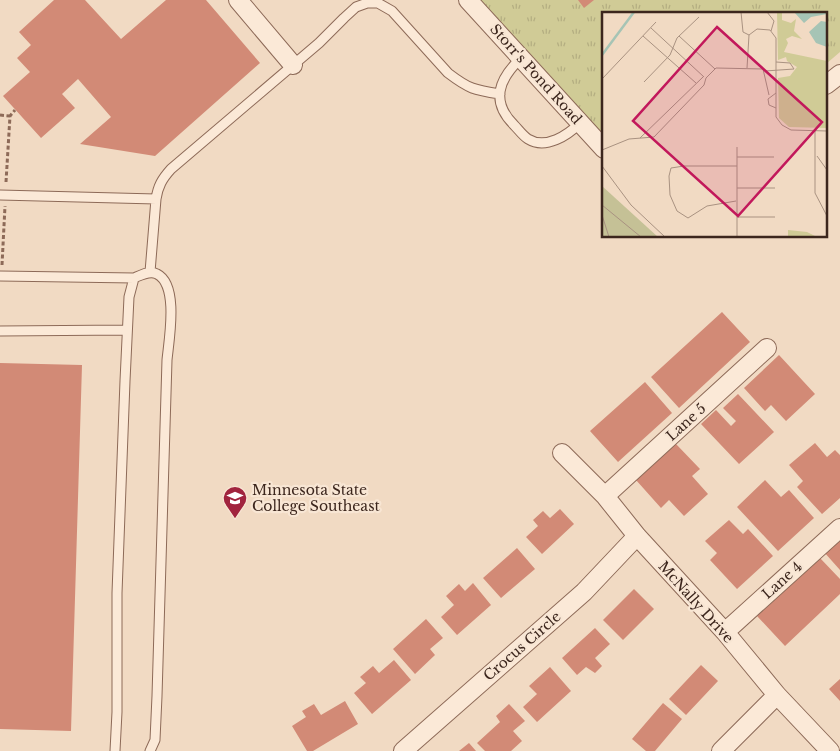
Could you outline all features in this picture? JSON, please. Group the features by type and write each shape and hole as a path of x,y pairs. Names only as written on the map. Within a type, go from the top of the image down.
{"street":[{"path":"238,0 293,65"},
{"name":"Storr's Pond Road","path":"468,0 602,147"},
{"path":"828,83 840,74"},
{"name":"Lane 5","path":"604,496 767,348"},
{"name":"McNally Drive","path":"562,453 604,496 637,536 725,632 777,695 830,751"},
{"name":"Lane 4","path":"725,632 840,528"},
{"name":"Crocus Circle","path":"403,751 584,592 637,536"},
{"path":"722,751 777,695"}],"lane":[{"path":"385,7 392,0"},
{"path":"150,272 158,187 171,169 293,65 356,8 367,3 378,3 392,11 448,73 457,80 469,88 500,94"},
{"path":"521,58 507,75 500,94 500,104 509,120 528,139 538,142 554,140 567,135 580,123"},
{"path":"0,194 156,199"},
{"path":"0,276 134,278 150,272 157,273 165,281 172,307 167,360 155,740 150,751"},
{"path":"115,751 117,712 117,593 127,330 129,297 134,278"},
{"path":"0,331 127,330"}],"path":[{"path":"0,115 10,116"}],"green space":[{"path":"480,0 840,0 840,52 828,62 828,12 602,12 602,137"}],"building":[{"path":"54,0 85,0 121,39 166,0 206,0 260,63 155,156 80,144 111,117 78,79 62,94 75,108 41,138 3,96 30,72 17,58 31,45 19,32"},
{"path":"578,0 594,0 584,8"},
{"path":"722,312 750,342 679,408 651,377"},
{"path":"779,355 815,394 786,421 771,405 765,411 744,388"},
{"path":"0,363 82,365 71,731 0,729"},
{"path":"645,382 672,413 618,462 590,431"},
{"path":"738,394 774,432 739,464 701,424 716,410 731,426 736,421 723,408"},
{"path":"815,443 827,457 835,450 840,455 840,498 822,514 797,487 803,481 789,465"},
{"path":"676,444 700,469 692,476 708,494 684,516 669,500 661,508 636,480"},
{"path":"765,480 781,497 789,490 814,518 778,551 737,507"},
{"path":"560,509 574,524 542,554 526,537 538,526 533,520 543,511 550,518"},
{"path":"729,520 743,534 748,529 773,556 737,589 710,560 717,553 705,541"},
{"path":"840,538 840,570 824,552"},
{"path":"517,548 535,569 501,598 483,578"},
{"path":"820,558 840,579 840,594 785,646 757,616"},
{"path":"473,583 491,605 457,635 441,617 454,605 446,596 459,584 465,591"},
{"path":"634,589 654,609 623,640 603,620"},
{"path":"426,619 443,638 430,649 435,655 415,674 393,649"},
{"path":"595,628 610,644 595,658 602,666 595,673 586,667 577,675 562,658"},
{"path":"394,660 411,680 372,714 354,693 366,683 360,677 373,666 379,673"},
{"path":"701,665 718,681 686,715 669,699"},
{"path":"550,667 571,691 537,722 523,707 537,694 529,686"},
{"path":"840,679 840,701 829,689"},
{"path":"345,701 358,724 313,751 307,751 292,726 306,717 302,711 314,704 321,715"},
{"path":"663,703 682,719 655,751 646,751 632,739"},
{"path":"509,704 525,721 513,731 522,741 511,751 485,751 477,743 500,722 496,716"},
{"path":"469,743 476,751 459,751"}],"place":[{"name":"Minnesota State College Southeast","path":"235,519"}]}
